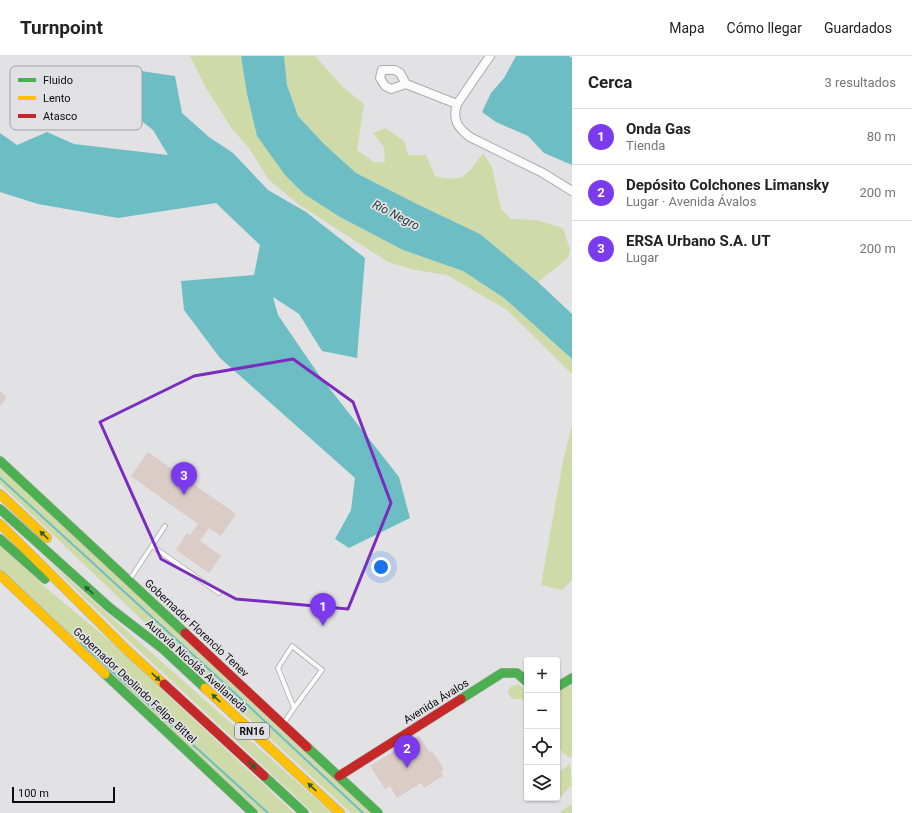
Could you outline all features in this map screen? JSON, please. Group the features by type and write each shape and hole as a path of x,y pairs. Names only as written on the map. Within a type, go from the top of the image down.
{"main road":[{"name":"Gobernador Florencio Tenev","path":"0,461 378,813"},
{"path":"0,494 163,649"},
{"name":"Autovía Nicolás Avellaneda","path":"0,509 110,608 163,649 340,813"},
{"name":"RN16","path":"0,524 34,556 128,651 304,813"},
{"path":"0,539 128,651"},
{"name":"Gobernador Deolindo Felipe Bittel","path":"0,575 253,813"},
{"name":"Avenida Ávalos","path":"339,776 502,673 518,673 524,679"},
{"path":"560,685 572,678"}],"street":[{"path":"490,56 457,104 454,113 460,130 470,137 543,173 572,191"},
{"path":"406,84 457,104"}],"lane":[{"path":"128,581 165,526"},
{"path":"152,546 219,593"},
{"path":"284,724 322,670 292,646 278,668 294,708"}],"highlighted area":[{"path":"293,359 353,402 391,503 348,609 236,599 161,559 100,422 194,376"}],"green space":[{"path":"190,56 241,56 247,94 304,194 340,217 403,250 463,271 504,298 572,359 572,374 507,310 447,275 415,270 388,262 298,204 268,179 249,148 232,129 206,88"},
{"path":"284,56 315,56 344,88 364,104 357,150 374,162 385,162 384,147 373,133 385,128 404,141 408,155 426,155 435,176 453,179 464,176 473,167 483,153 492,167 501,209 511,219 537,220 563,228 570,250 568,258 538,282 480,234 356,173 323,143 298,116 287,85"},
{"path":"572,425 572,580 562,590 541,585 563,461"},
{"path":"0,467 373,813 351,813 143,621 0,484"},
{"path":"0,545 46,588 110,641 294,813 260,813 0,570"},
{"path":"38,552 332,813 313,813 115,628"},
{"path":"518,684 524,689 524,700 512,699 508,693 510,687"},
{"path":"572,684 572,757 565,755 560,749 560,691"},
{"path":"570,764 572,785 560,797 560,771"},
{"path":"572,804 572,813 561,813 561,811"}],"water":[{"name":"Río Negro","path":"241,56 284,56 287,85 298,116 323,143 356,173 480,234 538,282 572,314 572,359 504,298 463,271 403,250 340,217 304,194 285,175 257,136 247,94"},
{"path":"516,56 569,56 572,58 572,165 544,153 528,136 496,122 482,112 491,93 504,78"},
{"path":"142,71 175,76 182,113 209,137 233,153 268,190 306,212 365,258 357,358 322,351 299,314 273,297 278,315 319,375 399,477 410,518 349,548 335,539 351,510 355,478 220,358 184,310 181,281 254,275 260,245 216,203 118,218 38,204 0,192 0,133 17,145 47,132 74,144 168,155 153,130 142,121"}],"building":[{"path":"0,391 7,398 0,406"},
{"path":"148,452 236,514 221,536 209,528 200,541 221,556 209,573 176,550 187,533 190,535 198,524 131,476"},
{"path":"419,736 430,753 432,751 444,769 441,772 443,776 424,788 421,783 397,798 390,786 385,789 370,766"}],"waterway":[{"path":"0,478 225,684 363,813"},
{"path":"81,643 268,813"}],"traffic: fast":[{"path":"0,461 185,633"},
{"path":"0,509 110,608 163,649 205,688"},
{"path":"0,539 45,579"},
{"path":"461,699 502,673 517,673 524,679"},
{"path":"105,674 253,813"},
{"path":"560,685 572,678"},
{"path":"307,747 378,813"},
{"path":"264,776 304,813"}],"traffic: slow":[{"path":"0,494 47,538"},
{"path":"0,524 128,651 164,684"},
{"path":"0,575 105,674"},
{"path":"205,688 340,813"}],"traffic: jam":[{"path":"185,633 307,747"},
{"path":"164,684 264,776"},
{"path":"339,776 461,699"}],"place":[{"name":"ERSA Urbano S.A. UT","path":"184,495"},
{"name":"Onda Gas","path":"323,626"},
{"name":"Depósito Colchones Limansky","path":"407,768"}]}
